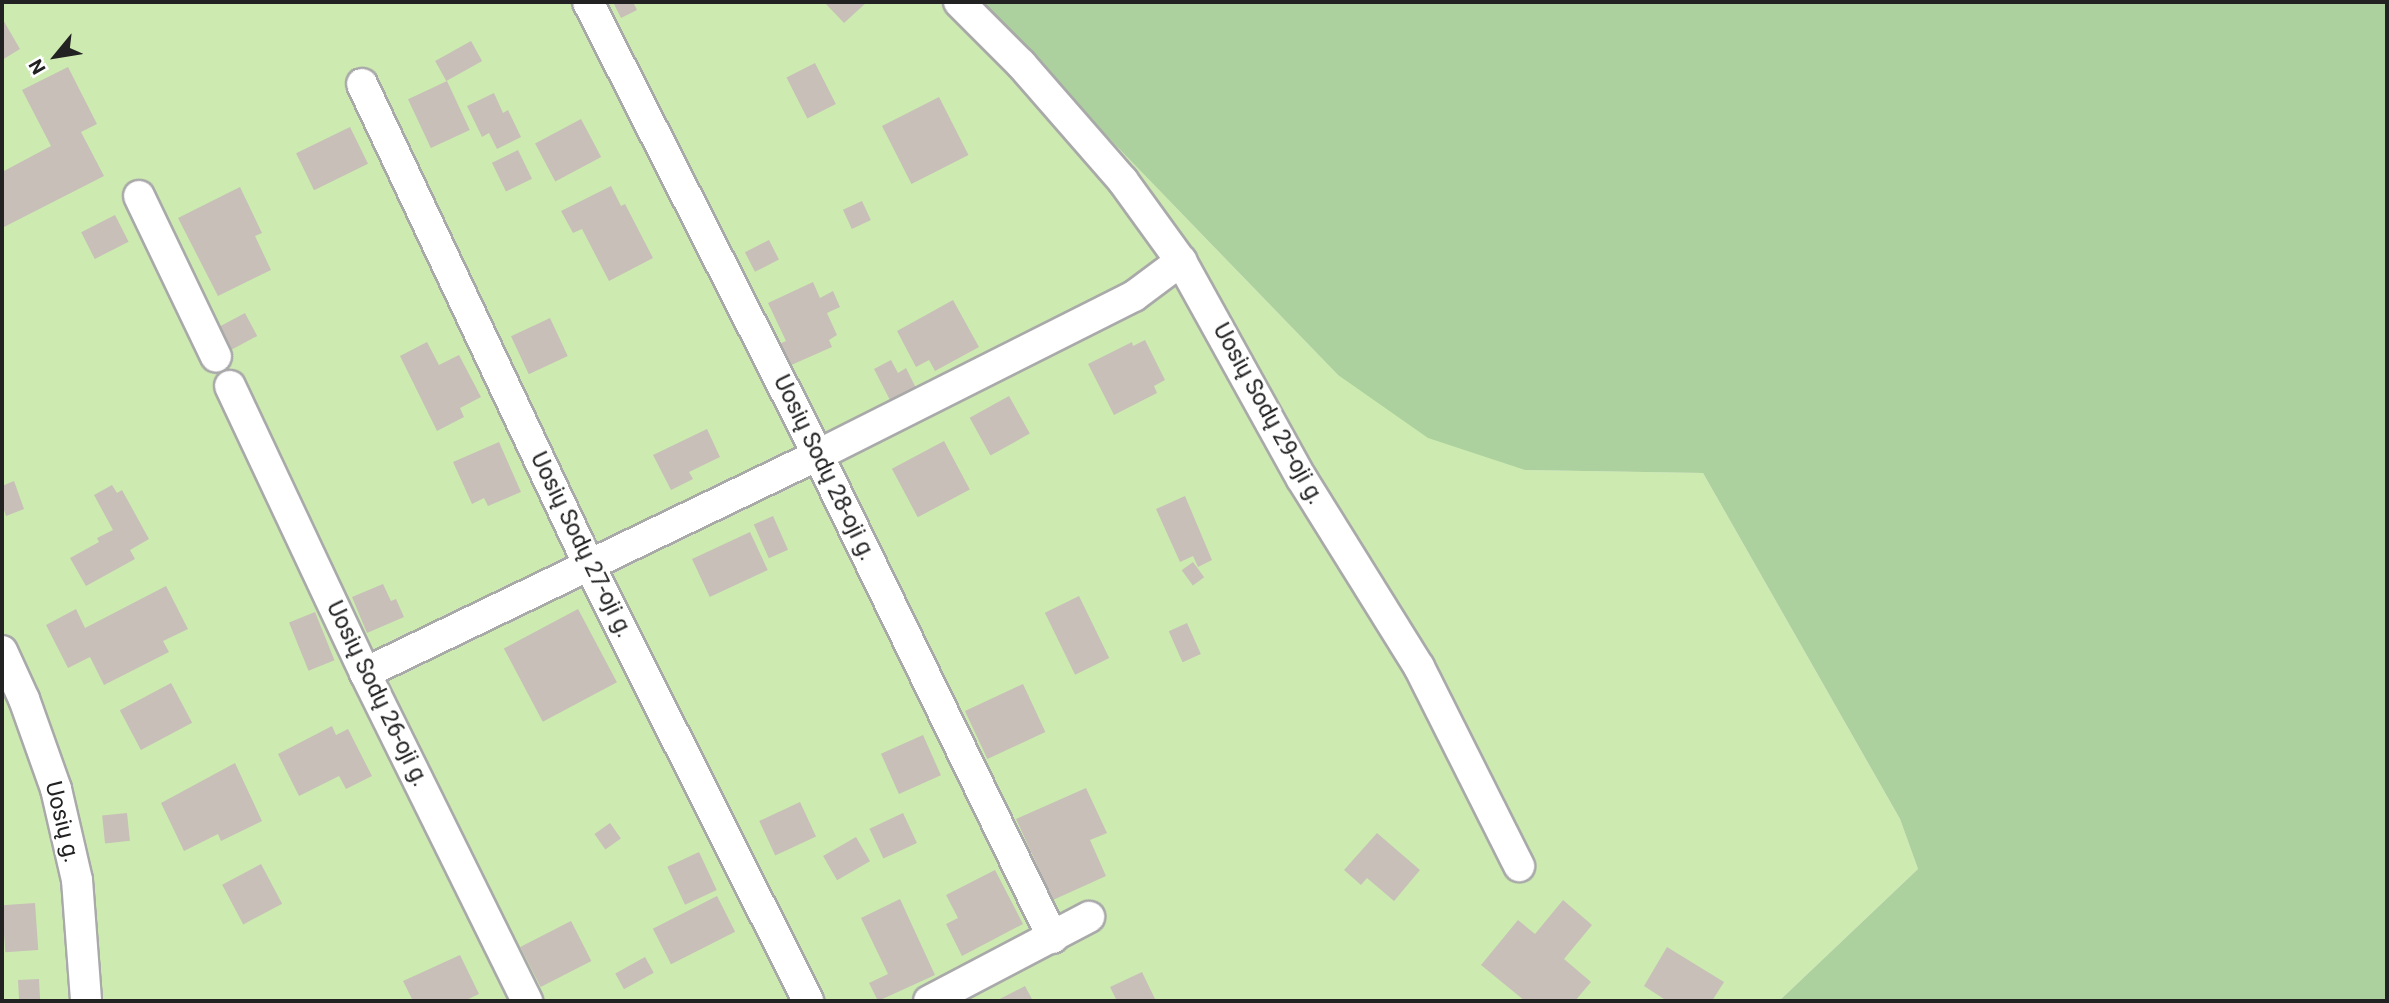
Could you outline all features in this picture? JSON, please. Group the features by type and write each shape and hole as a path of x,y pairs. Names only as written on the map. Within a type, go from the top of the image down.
{"street":[{"name":"Uosių Sodų 28-oji g.","path":"588,2 818,455 1053,938"},
{"name":"Uosių Sodų 29-oji g.","path":"959,2 1021,64 1123,181 1181,261 1302,479 1419,667 1519,866"},
{"name":"Uosių Sodų 27-oji g.","path":"362,84 589,565 808,1001"},
{"path":"139,196 216,357"},
{"path":"366,673 818,455 1133,296 1181,261"},
{"name":"Uosių Sodų 26-oji g.","path":"230,386 366,673 527,1001"},
{"name":"Uosių g.","path":"2,651 24,699 56,789 77,880 86,1001"},
{"path":"929,1001 1089,917"}],"green space":[{"path":"2,2 977,2 1338,375 1525,470 1703,473 1900,819 1918,869 1779,1001 2,1001"},
{"path":"977,2 2387,2 2387,1001 1779,1001 1918,869 1900,819 1703,473 1525,470 1428,438 1338,375"}],"building":[{"path":"613,2 633,2 637,10 621,18"},
{"path":"824,2 867,2 844,23"},
{"path":"2,18 20,49 2,60"},
{"path":"471,41 482,61 446,81 435,61"},
{"path":"815,63 836,104 807,119 786,78"},
{"path":"68,67 97,124 81,132 104,176 2,228 2,172 51,146 22,90"},
{"path":"447,81 470,130 431,148 408,99"},
{"path":"494,93 503,113 508,110 521,137 497,149 489,133 482,137 467,106"},
{"path":"939,97 969,155 911,184 882,126"},
{"path":"581,119 601,157 555,181 535,143"},
{"path":"350,127 368,164 314,190 296,153"},
{"path":"518,150 532,179 506,191 492,163"},
{"path":"611,186 621,206 625,204 653,258 609,281 582,229 573,233 561,211"},
{"path":"240,187 262,233 255,236 271,270 218,296 178,218"},
{"path":"862,201 871,220 852,229 843,210"},
{"path":"115,215 129,242 95,259 81,232"},
{"path":"769,240 779,260 755,272 745,252"},
{"path":"813,282 820,298 833,291 840,307 827,313 837,335 829,340 832,347 789,366 779,344 786,341 768,303"},
{"path":"953,300 979,347 935,371 929,360 916,367 897,331"},
{"path":"245,313 257,336 226,352 214,329"},
{"path":"550,318 568,356 529,374 511,336"},
{"path":"1145,340 1165,380 1154,386 1157,393 1114,415 1088,364 1132,342 1133,346"},
{"path":"427,342 439,365 459,355 481,397 460,408 464,417 437,431 400,356"},
{"path":"891,360 898,373 906,368 917,390 892,404 874,369"},
{"path":"1009,396 1030,434 990,455 970,418"},
{"path":"707,429 720,457 689,472 693,479 671,490 653,455"},
{"path":"944,441 970,490 918,517 892,469"},
{"path":"499,442 521,492 488,506 484,498 472,504 453,462"},
{"path":"14,481 24,509 6,516 2,504 2,486"},
{"path":"112,485 117,493 122,490 149,539 130,550 135,559 86,586 70,558 99,542 97,538 113,530 94,495"},
{"path":"1185,496 1212,560 1198,567 1193,556 1180,562 1156,509"},
{"path":"773,516 788,550 769,558 754,525"},
{"path":"750,532 768,570 710,597 692,559"},
{"path":"1193,562 1204,577 1193,586 1182,570"},
{"path":"383,584 391,601 396,599 404,617 367,633 352,597"},
{"path":"166,586 188,629 163,641 169,652 104,685 90,657 68,668 46,625 76,609 85,628"},
{"path":"1079,596 1109,658 1075,675 1045,613"},
{"path":"578,609 617,682 543,722 504,648"},
{"path":"315,612 334,660 309,671 289,622"},
{"path":"1187,623 1201,654 1183,662 1169,631"},
{"path":"171,683 192,723 141,750 120,710"},
{"path":"1023,684 1045,732 987,759 965,711"},
{"path":"332,726 336,735 348,729 372,776 346,789 339,776 299,796 278,754"},
{"path":"923,735 941,775 899,794 881,754"},
{"path":"235,763 262,821 221,841 218,834 184,851 161,803"},
{"path":"1086,788 1107,833 1090,840 1106,876 1053,900 1016,819"},
{"path":"800,802 816,836 775,855 759,821"},
{"path":"127,813 130,841 105,843 102,816"},
{"path":"903,813 917,843 883,859 869,829"},
{"path":"610,823 621,839 605,849 594,834"},
{"path":"1377,833 1420,870 1394,901 1367,878 1361,885 1344,870"},
{"path":"856,837 870,861 837,880 823,856"},
{"path":"699,852 717,890 685,905 667,867"},
{"path":"261,864 282,904 243,924 222,885"},
{"path":"995,870 1023,924 962,956 946,924 958,918 946,895"},
{"path":"717,896 735,932 671,964 653,929"},
{"path":"900,899 935,975 878,1001 869,983 888,974 861,918"},
{"path":"1563,900 1592,925 1564,959 1591,982 1575,1001 1525,1001 1481,965 1518,920 1535,934"},
{"path":"35,903 38,950 5,952 2,905"},
{"path":"571,921 591,961 541,987 520,947"},
{"path":"1667,947 1724,982 1712,1001 1667,1001 1644,986"},
{"path":"460,955 479,994 464,1001 413,1001 403,981"},
{"path":"645,957 654,973 624,989 615,973"},
{"path":"1142,972 1156,1001 1117,1001 1110,987"},
{"path":"39,979 40,1001 19,1001 18,980"},
{"path":"1025,986 1033,1001 996,1001"}]}
